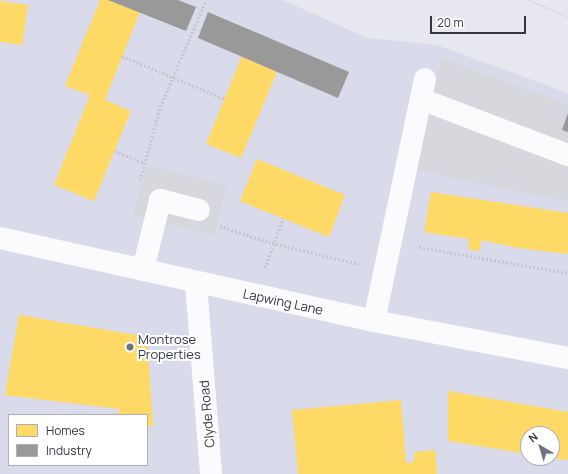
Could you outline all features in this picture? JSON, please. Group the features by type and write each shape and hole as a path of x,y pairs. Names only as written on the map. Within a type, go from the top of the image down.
{"street":[{"path":"374,322 423,89 568,155"},
{"path":"143,270 160,200 199,210"},
{"name":"Lapwing Lane","path":"0,238 374,322 568,358"},
{"name":"Clyde Road","path":"196,283 212,474"}],"path":[{"path":"138,185 160,107 206,0"},
{"path":"122,56 224,99"},
{"path":"114,151 144,163"},
{"path":"199,210 224,230 384,270"},
{"path":"265,268 272,243 283,218"},
{"path":"390,242 568,273"}],"shaded area":[{"path":"0,0 283,0 367,38 437,45 568,93 568,474 0,474"},
{"path":"442,58 568,105 568,201 413,170"},
{"path":"146,165 227,185 214,236 133,215"}],"building: Homes":[{"path":"100,0 108,0 140,12 105,100 131,111 94,201 54,185 90,95 65,86"},
{"path":"0,1 28,5 22,45 0,42"},
{"path":"242,56 277,72 241,158 206,144"},
{"path":"257,159 345,195 329,237 240,201"},
{"path":"431,192 568,213 568,254 518,248 481,240 480,251 468,249 469,239 424,232"},
{"path":"19,315 147,337 153,426 148,426 148,414 119,414 119,409 5,395"},
{"path":"448,391 568,412 568,460 560,459 560,426 520,426 520,453 448,441"},
{"path":"401,400 406,463 414,462 414,452 435,450 437,474 298,474 292,410"}],"building: Industry":[{"path":"108,0 178,0 196,7 186,31"},
{"path":"208,12 349,72 338,98 198,38"},
{"path":"568,113 568,132 562,130"}],"tram line":[{"path":"529,0 568,17"}],"place":[{"name":"Montrose Properties","path":"130,347"}]}
